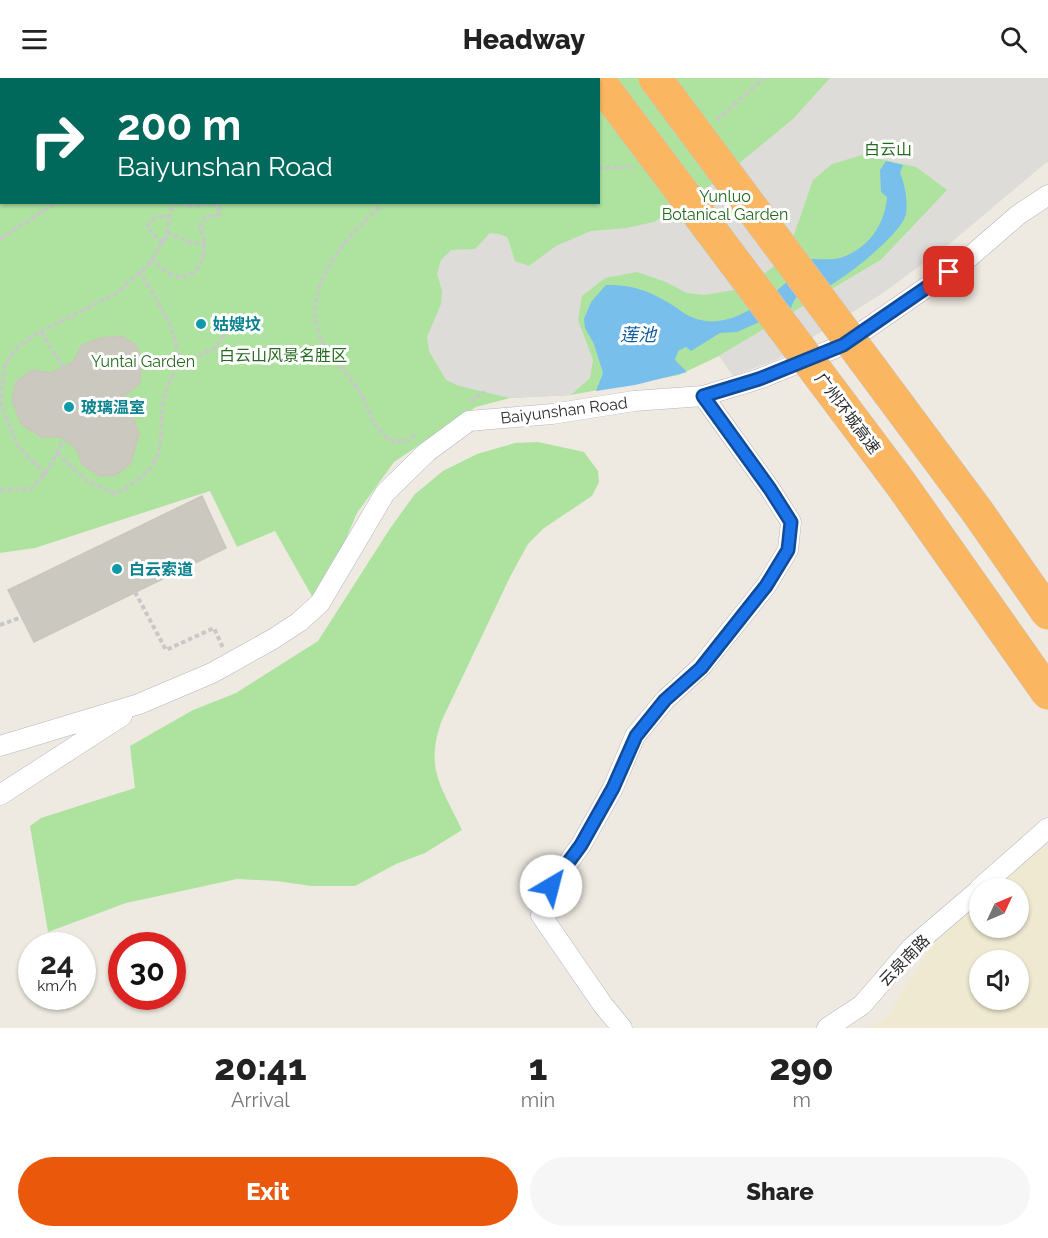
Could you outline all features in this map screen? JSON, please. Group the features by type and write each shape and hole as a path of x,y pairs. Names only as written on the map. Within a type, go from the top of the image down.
{"highway":[{"path":"655,78 977,511 1048,613"},
{"name":"广州环城高速","path":"600,83 901,484 1048,693"}],"street":[{"name":"Baiyunshan Road","path":"139,704 212,673 299,622 320,603 386,493 427,452 470,421 703,396 759,379 843,345 966,260 1018,215 1048,195"},
{"path":"622,1028 603,1005 541,915 547,896 551,886 581,845 613,788 636,736 665,700 701,668 766,586 788,550 791,522 703,396"},
{"path":"0,746 139,704"},
{"path":"0,795 139,704"},
{"name":"云泉南路","path":"991,878 1048,828"},
{"name":"云泉南路","path":"827,1028 862,1005 911,948 969,898"}],"path":[{"path":"0,239 54,204"},
{"path":"45,474 18,446 1,405 4,368 14,350 41,332 114,294 140,272 163,242 172,204"},
{"path":"179,204 194,206 206,204"},
{"path":"151,259 180,278 192,274 201,263 205,243 200,227 205,218 220,214 219,207 214,204"},
{"path":"380,207 355,229 326,270 317,296 315,322 324,344 354,382 368,404 375,424 389,440 405,441 425,429"},
{"path":"163,242 151,233 148,226 152,219 159,216 170,217"},
{"path":"167,232 191,243 205,243"},
{"path":"140,272 159,304 177,348 178,366"},
{"path":"57,453 86,480 115,494 141,480 159,452 163,401 169,380 178,366 214,348 232,326"},
{"path":"41,332 63,367"},
{"path":"465,404 485,392"},
{"path":"0,490 31,489 45,474 64,440"},
{"path":"135,592 166,650 214,628 231,662"},
{"path":"0,625 22,617"}],"shaded area":[{"path":"830,78 1048,78 1048,161 948,245 883,293 776,360 733,376 719,356 881,260 947,190 916,167 862,155 832,164 813,180 790,246 773,267 757,279 734,290 704,295 687,293 666,282 637,272 605,278 582,296 578,320 593,360 590,378 571,395 510,398 459,386 446,380 429,351 427,337 441,304 442,291 437,274 441,260 451,250 475,249 490,233 499,234 507,237 515,261 529,266 556,246 591,231 626,228 654,222 717,181 775,134 794,118"},
{"path":"1048,844 1048,1028 870,1028 887,1017 937,936 969,909 969,938 1029,938 1029,878 1007,878"}],"green space":[{"name":"白云山风景名胜区","path":"600,78 1048,78 1048,162 964,173 881,260 719,356 679,375 571,395 510,398 476,407 394,462 357,513 333,569 313,598 275,531 237,547 210,491 35,548 0,553 0,204 600,204"},
{"path":"538,442 584,452 598,471 599,482 592,496 544,528 528,544 442,720 437,737 435,765 442,789 462,830 425,853 396,864 355,886 311,886 237,879 126,903 48,932 30,826 41,818 135,788 130,746 193,710 236,693 318,641 391,527 415,494 443,471 477,454 515,443"}],"water":[{"name":"莲池","path":"886,161 903,165 900,173 906,193 906,214 894,233 854,269 829,286 802,294 796,298 791,308 737,332 720,333 691,351 686,347 678,351 675,360 687,372 635,385 596,391 603,373 594,344 585,328 584,319 591,302 606,285 642,290 691,317 710,321 726,320 742,314 773,294 811,259 840,258 859,249 867,242 879,226 886,207 887,197 881,192 880,170"}],"building":[{"name":"玻璃温室","path":"121,336 136,345 142,359 140,383 115,403 131,412 139,433 131,463 116,475 100,476 83,465 75,447 60,437 42,437 22,425 12,400 16,382 32,370 51,373 73,362 82,345 101,338"},
{"name":"白云索道","path":"202,496 226,548 34,642 8,590"}],"place":[{"name":"姑嫂坟","path":"201,324"},
{"name":"玻璃温室","path":"69,407"},
{"name":"白云索道","path":"117,569"}],"route":[{"path":"551,886 581,845 613,788 636,736 665,700 701,668 766,586 788,550 791,522 703,396 759,379 843,345 949,272"}],"park label":[{"name":"白云山","path":"888,149"},
{"name":"Yunluo Botanical Garden","path":"725,205"},
{"name":"Yuntai Garden","path":"143,361"}]}
